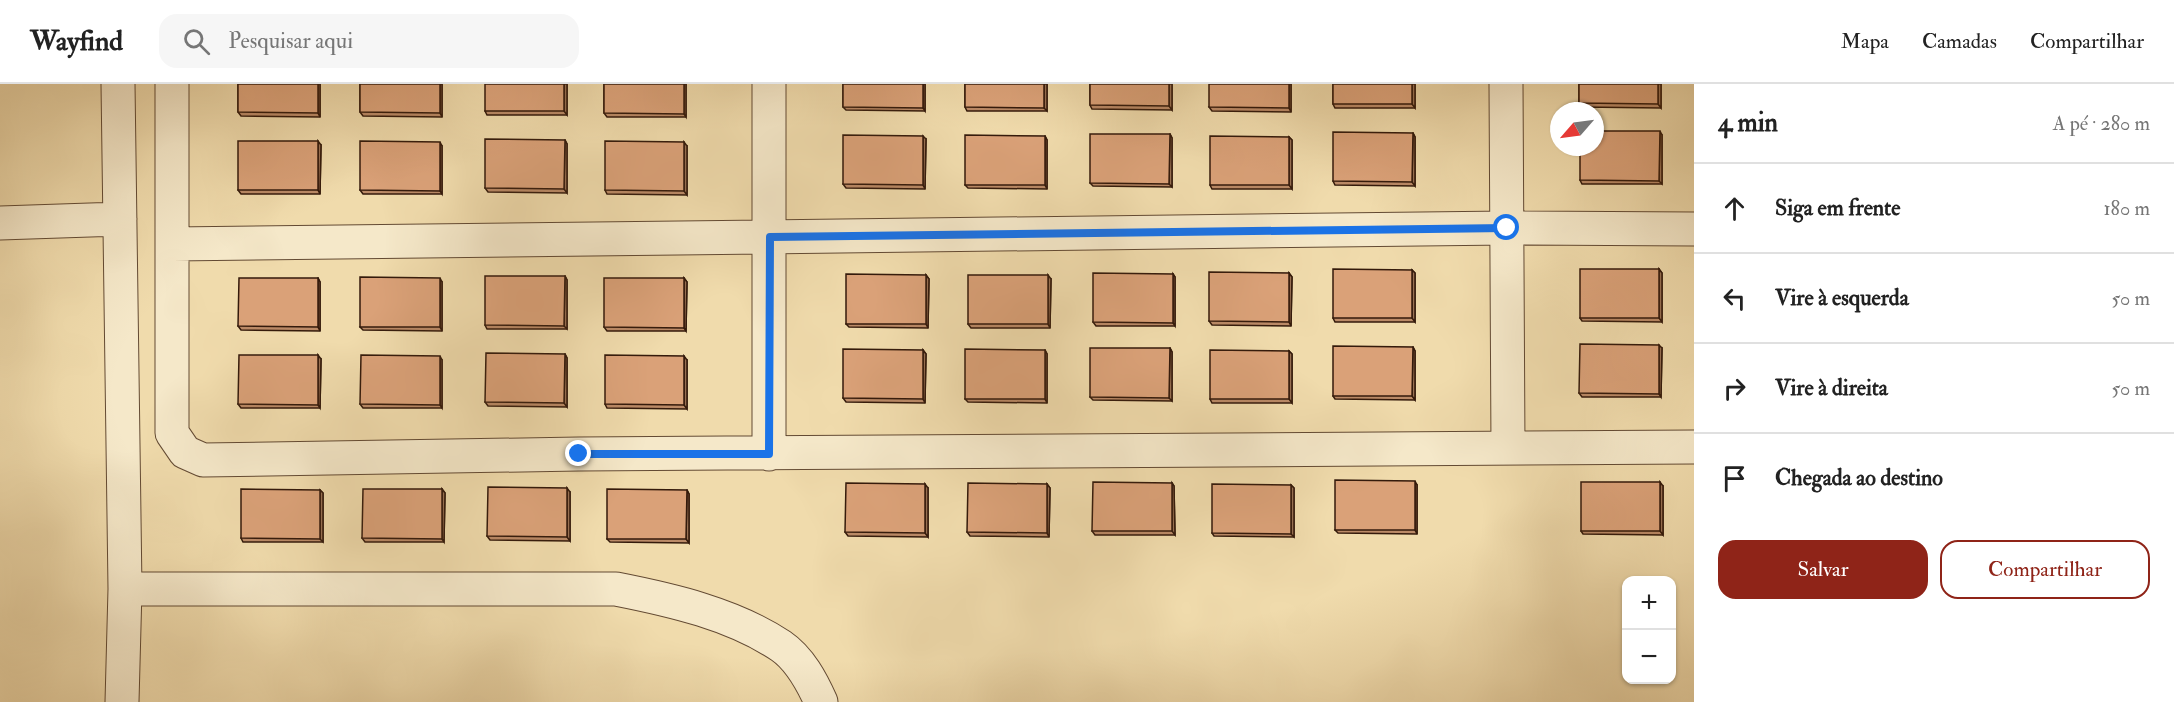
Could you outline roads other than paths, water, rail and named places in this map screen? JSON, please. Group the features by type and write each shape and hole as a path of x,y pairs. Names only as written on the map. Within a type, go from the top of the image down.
{"street":[{"path":"118,84 124,589 122,702"},
{"path":"172,84 172,433 184,452 202,460 1694,447"},
{"path":"769,454 770,84"},
{"path":"1506,84 1508,448"},
{"path":"0,222 120,219"},
{"path":"173,244 1507,228 1694,229"},
{"path":"124,589 616,589 662,598 726,618 782,647 809,676 821,702"}]}
